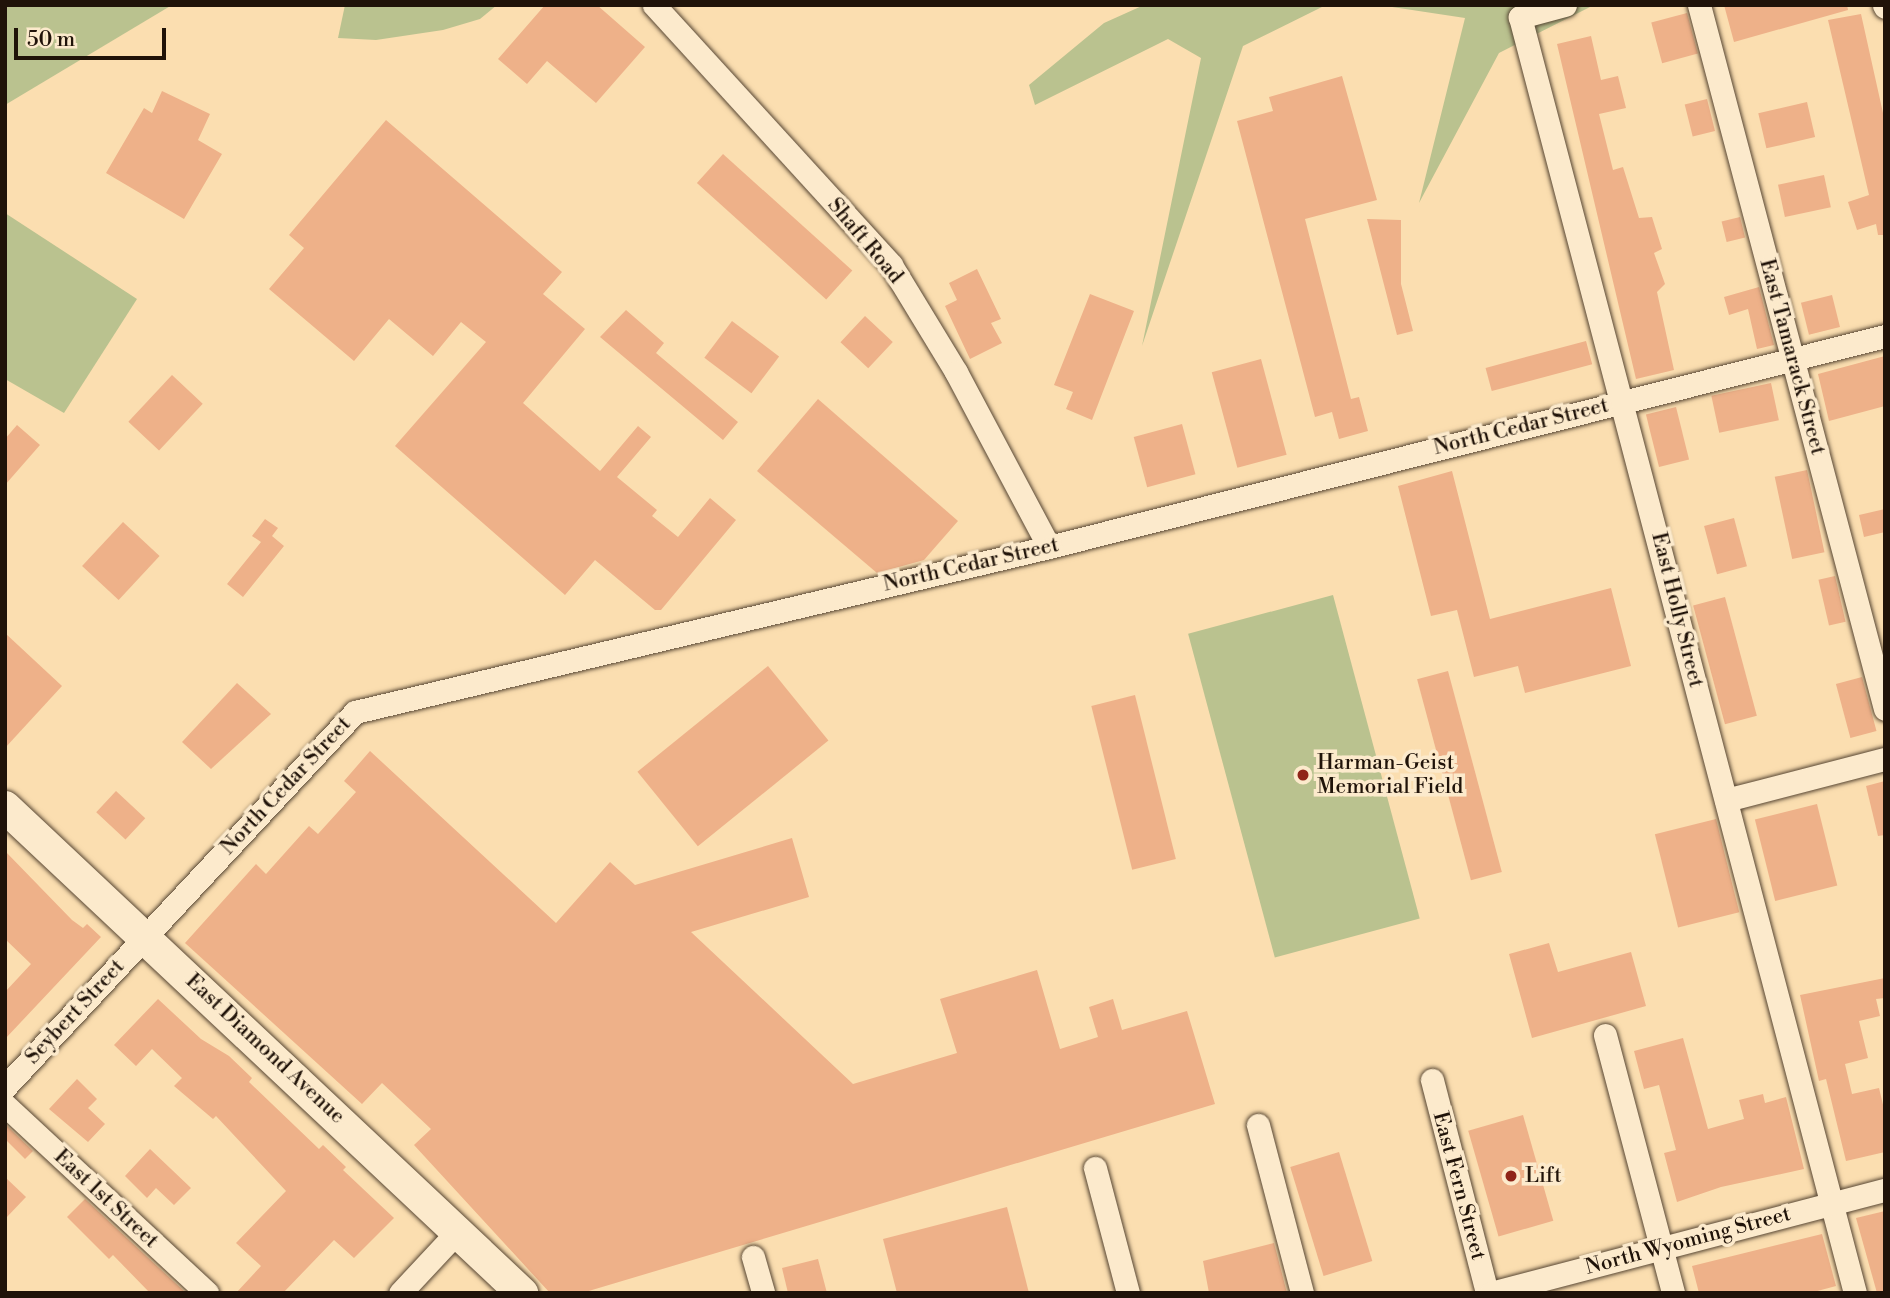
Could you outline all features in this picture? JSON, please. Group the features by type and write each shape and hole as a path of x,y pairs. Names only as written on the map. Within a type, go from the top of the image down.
{"street":[{"name":"Shaft Road","path":"654,5 891,265 956,372 1049,547"},
{"name":"East Holly Street","path":"1565,5 1520,17 1624,401 1855,1293"},
{"name":"East Tamarack Street","path":"1699,5 1885,709"},
{"name":"North Cedar Street","path":"145,937 355,712 1049,547 1885,336"},
{"path":"1726,800 1885,758"},
{"name":"East Diamond Avenue","path":"5,807 522,1293"},
{"name":"Seybert Street","path":"5,1087 145,937"},
{"path":"1605,1035 1673,1293"},
{"name":"East Fern Street","path":"1432,1080 1489,1293"},
{"name":"East 1st Street","path":"5,1105 206,1293"},
{"path":"1258,1125 1302,1293"},
{"path":"1095,1168 1128,1293"},
{"name":"North Wyoming Street","path":"1489,1293 1885,1190"},
{"path":"400,1293 458,1230"},
{"path":"753,1257 763,1293"}],"green space":[{"path":"7,5 172,5 5,105"},
{"path":"345,5 497,5 480,19 443,30 376,40 338,38"},
{"path":"1144,5 1326,5 1243,46 1142,346 1201,58 1168,39 1035,105 1029,85 1104,23"},
{"path":"1379,5 1594,5 1499,53 1419,203 1465,18"},
{"path":"5,213 137,299 64,413 5,379"},
{"name":"Harman-Geist Memorial Field","path":"1333,595 1420,919 1275,957 1188,634"}],"building":[{"path":"545,5 597,5 645,47 596,103 547,61 527,84 498,59"},
{"path":"1724,5 1847,5 1848,10 1734,42"},
{"path":"1687,13 1698,54 1662,63 1651,23"},
{"path":"1861,14 1885,122 1885,235 1878,235 1876,224 1857,230 1848,202 1869,195 1828,20"},
{"path":"1591,36 1601,80 1618,76 1626,108 1599,114 1613,170 1623,167 1639,218 1652,217 1662,249 1654,253 1665,284 1657,292 1674,370 1636,379 1557,44"},
{"path":"1342,76 1377,200 1305,219 1351,399 1359,397 1368,431 1339,439 1332,412 1315,417 1237,121 1273,111 1269,97"},
{"path":"162,91 210,114 198,140 222,154 184,219 106,173 144,108 152,113"},
{"path":"1707,99 1715,131 1693,137 1685,105"},
{"path":"1807,102 1815,137 1766,148 1758,113"},
{"path":"386,120 562,272 543,294 585,329 523,403 600,471 638,426 651,437 617,477 657,510 652,516 678,537 710,498 736,520 661,610 655,610 595,560 565,595 395,446 486,342 461,322 433,356 389,319 354,361 269,289 304,248 289,235"},
{"path":"723,154 852,270 826,299 697,183"},
{"path":"1824,175 1831,207 1785,217 1778,185"},
{"path":"1740,217 1745,237 1727,242 1722,222"},
{"path":"1367,219 1401,220 1401,284 1413,331 1397,335"},
{"path":"977,269 1001,319 991,323 1002,343 970,359 945,306 957,300 949,283"},
{"path":"1759,287 1774,345 1757,349 1748,309 1729,315 1724,297"},
{"path":"1090,294 1134,311 1092,420 1066,409 1073,392 1054,385"},
{"path":"1832,295 1840,327 1809,335 1801,303"},
{"path":"626,310 664,343 656,353 738,422 723,440 600,337"},
{"path":"865,316 893,342 868,368 840,342"},
{"path":"732,321 779,357 751,393 704,358"},
{"path":"1586,341 1592,364 1492,391 1486,368"},
{"path":"1885,356 1885,406 1829,421 1818,374"},
{"path":"1261,359 1287,455 1237,468 1212,372"},
{"path":"172,375 203,404 159,450 128,422"},
{"path":"1771,383 1779,420 1719,433 1711,396"},
{"path":"818,399 958,521 924,560 877,573 757,471"},
{"path":"1676,407 1689,459 1659,467 1646,414"},
{"path":"1182,424 1195,474 1147,487 1134,437"},
{"path":"17,425 40,445 5,485 5,439"},
{"path":"1807,470 1824,552 1792,559 1775,477"},
{"path":"1452,471 1490,619 1611,588 1631,666 1525,693 1518,666 1474,677 1457,610 1431,616 1398,486"},
{"path":"1885,509 1885,532 1864,537 1859,515"},
{"path":"1734,518 1747,566 1717,574 1704,526"},
{"path":"265,519 278,528 272,536 284,546 243,597 227,584 261,542 252,536"},
{"path":"123,522 160,556 119,600 82,566"},
{"path":"1835,576 1846,622 1829,626 1818,580"},
{"path":"1725,597 1757,716 1725,724 1693,606"},
{"path":"5,633 62,686 5,748"},
{"path":"768,666 828,741 698,846 637,772"},
{"path":"1448,671 1502,872 1471,880 1417,679"},
{"path":"1862,677 1876,731 1850,738 1836,684"},
{"path":"237,683 271,714 211,769 182,742"},
{"path":"1135,695 1176,859 1132,870 1091,706"},
{"path":"370,751 556,923 610,862 635,885 792,838 809,897 691,932 853,1084 957,1053 940,999 1037,970 1060,1049 1098,1037 1089,1007 1113,999 1122,1030 1187,1011 1215,1104 582,1293 550,1293 414,1145 431,1129 382,1083 362,1104 185,943 256,864 266,874 309,826 318,834 356,792 344,781"},
{"path":"1885,781 1885,835 1878,836 1866,786"},
{"path":"116,791 145,818 125,839 96,812"},
{"path":"1817,804 1837,886 1775,901 1755,819"},
{"path":"1716,819 1739,912 1678,927 1655,834"},
{"path":"5,851 72,920 83,928 87,924 101,937 5,1039 5,992 31,964 5,939"},
{"path":"1549,943 1558,972 1631,952 1646,1006 1532,1038 1509,954"},
{"path":"1885,978 1885,998 1876,999 1880,1016 1859,1021 1868,1058 1845,1064 1852,1094 1879,1088 1885,1113 1885,1152 1846,1161 1826,1079 1819,1081 1800,995"},
{"path":"158,999 201,1039 229,1056 252,1078 249,1082 319,1149 323,1145 346,1167 343,1170 394,1218 354,1258 334,1240 283,1293 236,1293 261,1266 236,1243 286,1191 216,1116 213,1119 174,1086 182,1078 152,1049 136,1066 114,1045"},
{"path":"1683,1038 1708,1129 1744,1119 1739,1100 1763,1094 1765,1103 1786,1097 1804,1169 1721,1187 1677,1202 1664,1153 1676,1150 1659,1085 1644,1089 1634,1051"},
{"path":"77,1079 97,1099 88,1108 105,1124 88,1142 49,1109"},
{"name":"Lift","path":"1523,1115 1553,1221 1499,1236 1468,1131"},
{"path":"5,1124 33,1151 25,1159 5,1139"},
{"path":"150,1149 191,1188 174,1205 156,1188 147,1198 125,1176"},
{"path":"1339,1152 1372,1261 1324,1276 1290,1167"},
{"path":"5,1177 26,1197 5,1219"},
{"path":"85,1199 186,1293 150,1293 113,1255 109,1259 67,1217"},
{"path":"1007,1207 1029,1293 897,1293 883,1239"},
{"path":"1885,1211 1885,1293 1877,1293 1856,1218"},
{"path":"1822,1234 1836,1286 1810,1293 1699,1293 1692,1266"},
{"path":"1274,1243 1287,1293 1209,1293 1203,1261"},
{"path":"818,1259 827,1293 788,1293 782,1268"}],"place":[{"name":"Harman-Geist Memorial Field","path":"1303,775"},
{"name":"Lift","path":"1511,1176"}]}
